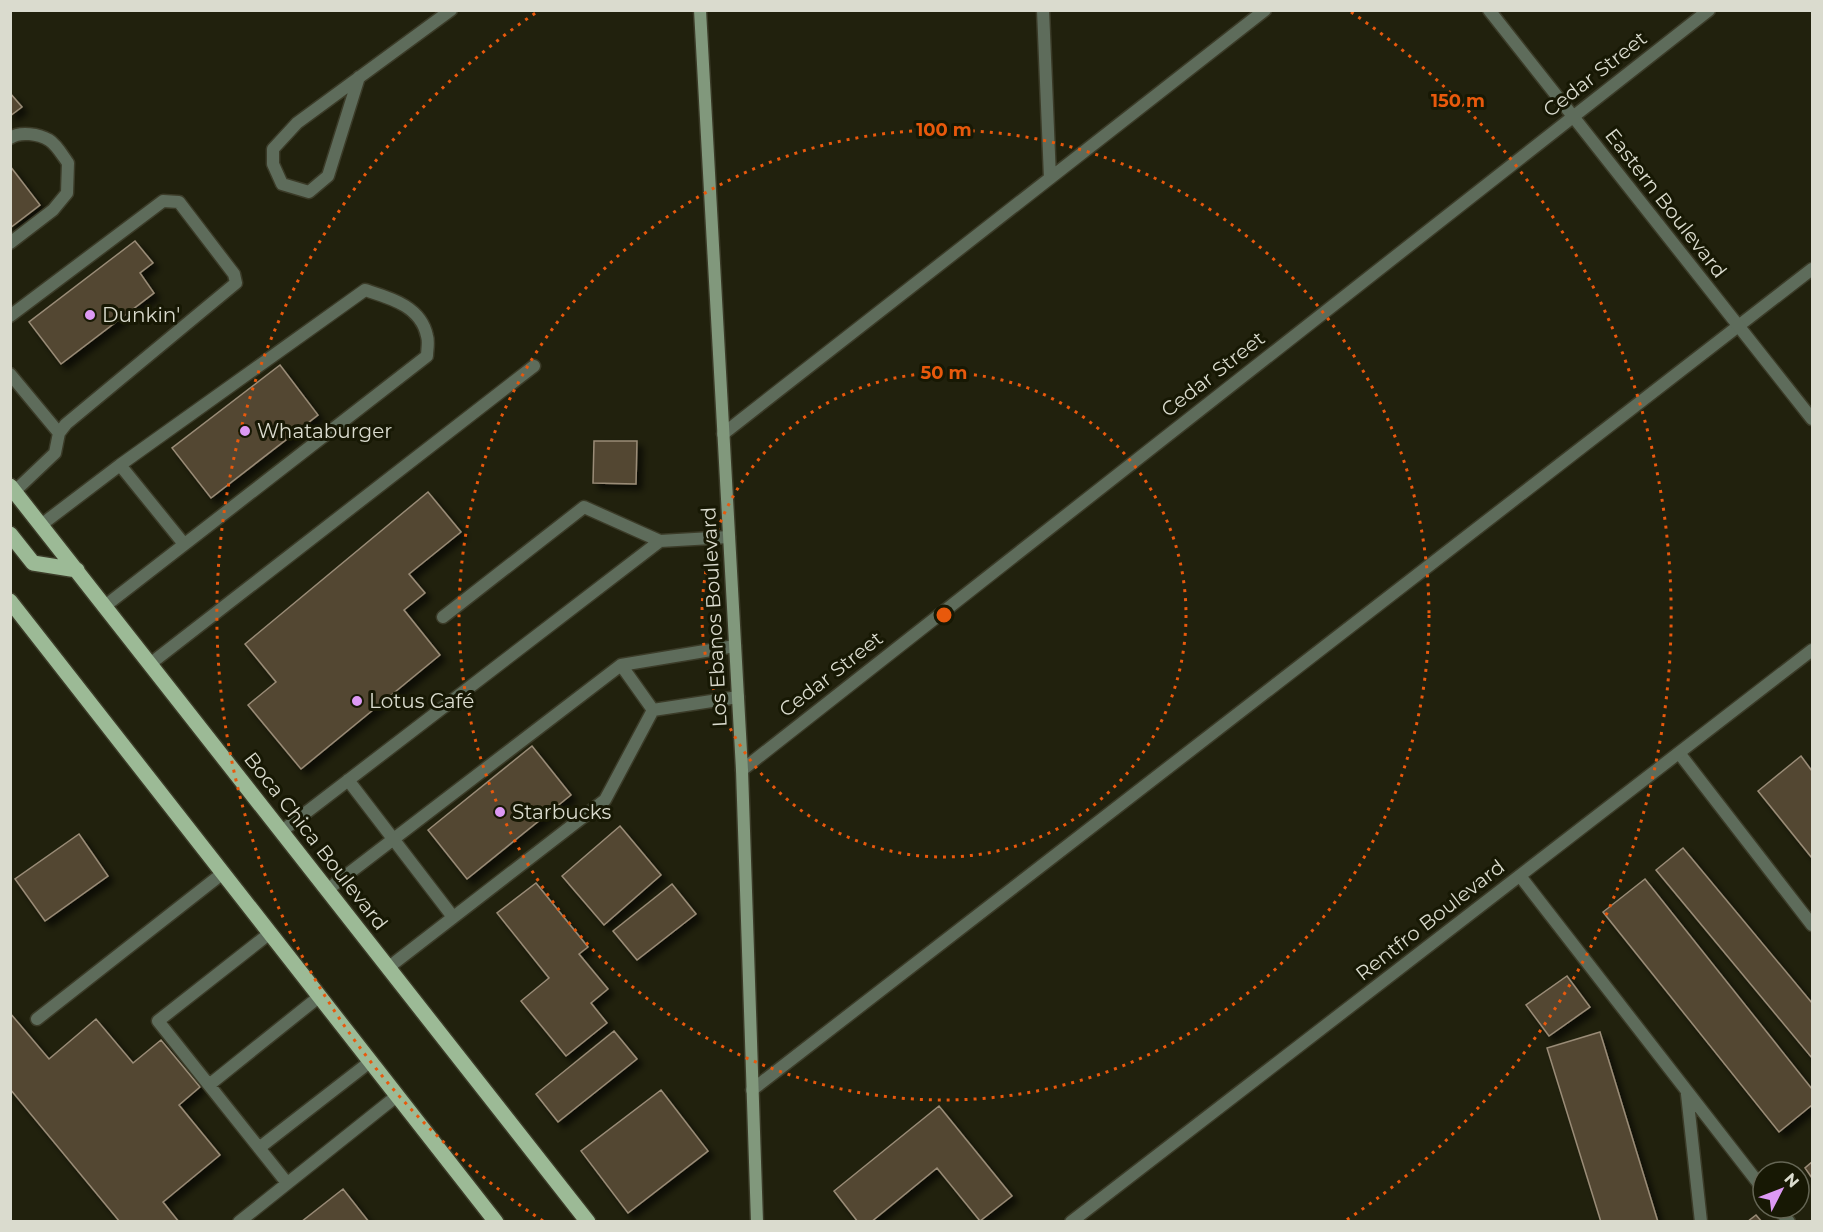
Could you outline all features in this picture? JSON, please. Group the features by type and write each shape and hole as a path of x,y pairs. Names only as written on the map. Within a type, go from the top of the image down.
{"main road":[{"name":"Boca Chica Boulevard","path":"13,488 588,1221"},
{"path":"10,534 33,563 77,570"},
{"path":"10,602 496,1221"}],"street":[{"path":"359,78 328,176 309,192 282,184 273,165 273,149 297,123 451,10"},
{"name":"Los Ebanos Boulevard","path":"700,10 742,770 757,1221"},
{"path":"1043,10 1050,178"},
{"path":"723,434 1265,10"},
{"name":"Eastern Boulevard","path":"1490,10 1812,419"},
{"name":"Cedar Street","path":"742,770 1709,10"},
{"path":"10,138 15,135 30,134 50,141 68,163 67,193 53,210 10,243"},
{"path":"10,316 163,201 179,202 234,274 236,283 75,417 59,433 55,453 13,488"},
{"path":"752,1089 1812,269"},
{"path":"41,525 120,465 364,290 389,297 416,312 428,336 427,356 105,606"},
{"path":"150,664 534,366"},
{"path":"10,374 59,433"},
{"path":"120,465 184,544"},
{"path":"443,617 584,507 660,541 729,537"},
{"path":"282,831 660,541"},
{"path":"327,890 621,664 735,646"},
{"name":"Rentfro Boulevard","path":"1071,1221 1812,650"},
{"path":"621,664 653,710"},
{"path":"653,710 738,697"},
{"path":"389,967 605,800 653,710"},
{"path":"1678,753 1812,925"},
{"path":"348,780 453,917"},
{"path":"38,1019 223,873"},
{"path":"1520,876 1751,1174"},
{"path":"270,933 158,1021 288,1183"},
{"path":"209,1085 320,996"},
{"path":"260,1148 371,1061"},
{"path":"1687,1093 1701,1221"},
{"path":"239,1221 398,1095"}],"building":[{"path":"10,93 22,107 10,116"},
{"path":"10,166 40,205 10,228"},
{"path":"135,241 153,263 140,273 154,293 61,364 29,322"},
{"name":"Whataburger","path":"280,365 318,415 211,498 172,448"},
{"path":"594,441 637,441 636,484 593,483"},
{"path":"428,492 461,532 409,574 425,593 404,610 440,655 301,769 248,705 276,682 245,644"},
{"name":"Starbucks","path":"532,746 571,795 467,879 428,830"},
{"path":"1801,756 1812,771 1812,858 1758,791"},
{"path":"620,826 661,875 604,925 562,876"},
{"path":"79,834 108,876 45,921 15,879"},
{"path":"1683,848 1812,1003 1812,1058 1656,870"},
{"path":"1645,879 1812,1089 1812,1105 1779,1132 1603,912"},
{"path":"536,883 588,947 579,954 608,989 591,1003 607,1023 566,1056 521,1001 549,978 497,913"},
{"path":"672,884 696,914 637,960 613,931"},
{"path":"1567,976 1590,1007 1549,1036 1526,1005"},
{"path":"10,1013 49,1059 96,1019 133,1063 161,1040 200,1087 179,1105 220,1155 163,1202 179,1222 120,1222 10,1089"},
{"path":"614,1031 637,1059 558,1122 536,1094"},
{"path":"1600,1032 1658,1222 1601,1222 1547,1048"},
{"path":"661,1090 708,1151 628,1213 581,1151"},
{"path":"939,1106 1012,1196 980,1221 937,1168 871,1222 858,1222 834,1191"},
{"path":"343,1189 369,1222 301,1222"},
{"path":"1751,1219 1762,1222 1747,1222"}],"place":[{"name":"Dunkin'","path":"90,315"},
{"name":"Whataburger","path":"245,431"},
{"name":"Lotus Café","path":"357,701"},
{"name":"Starbucks","path":"500,812"}]}
